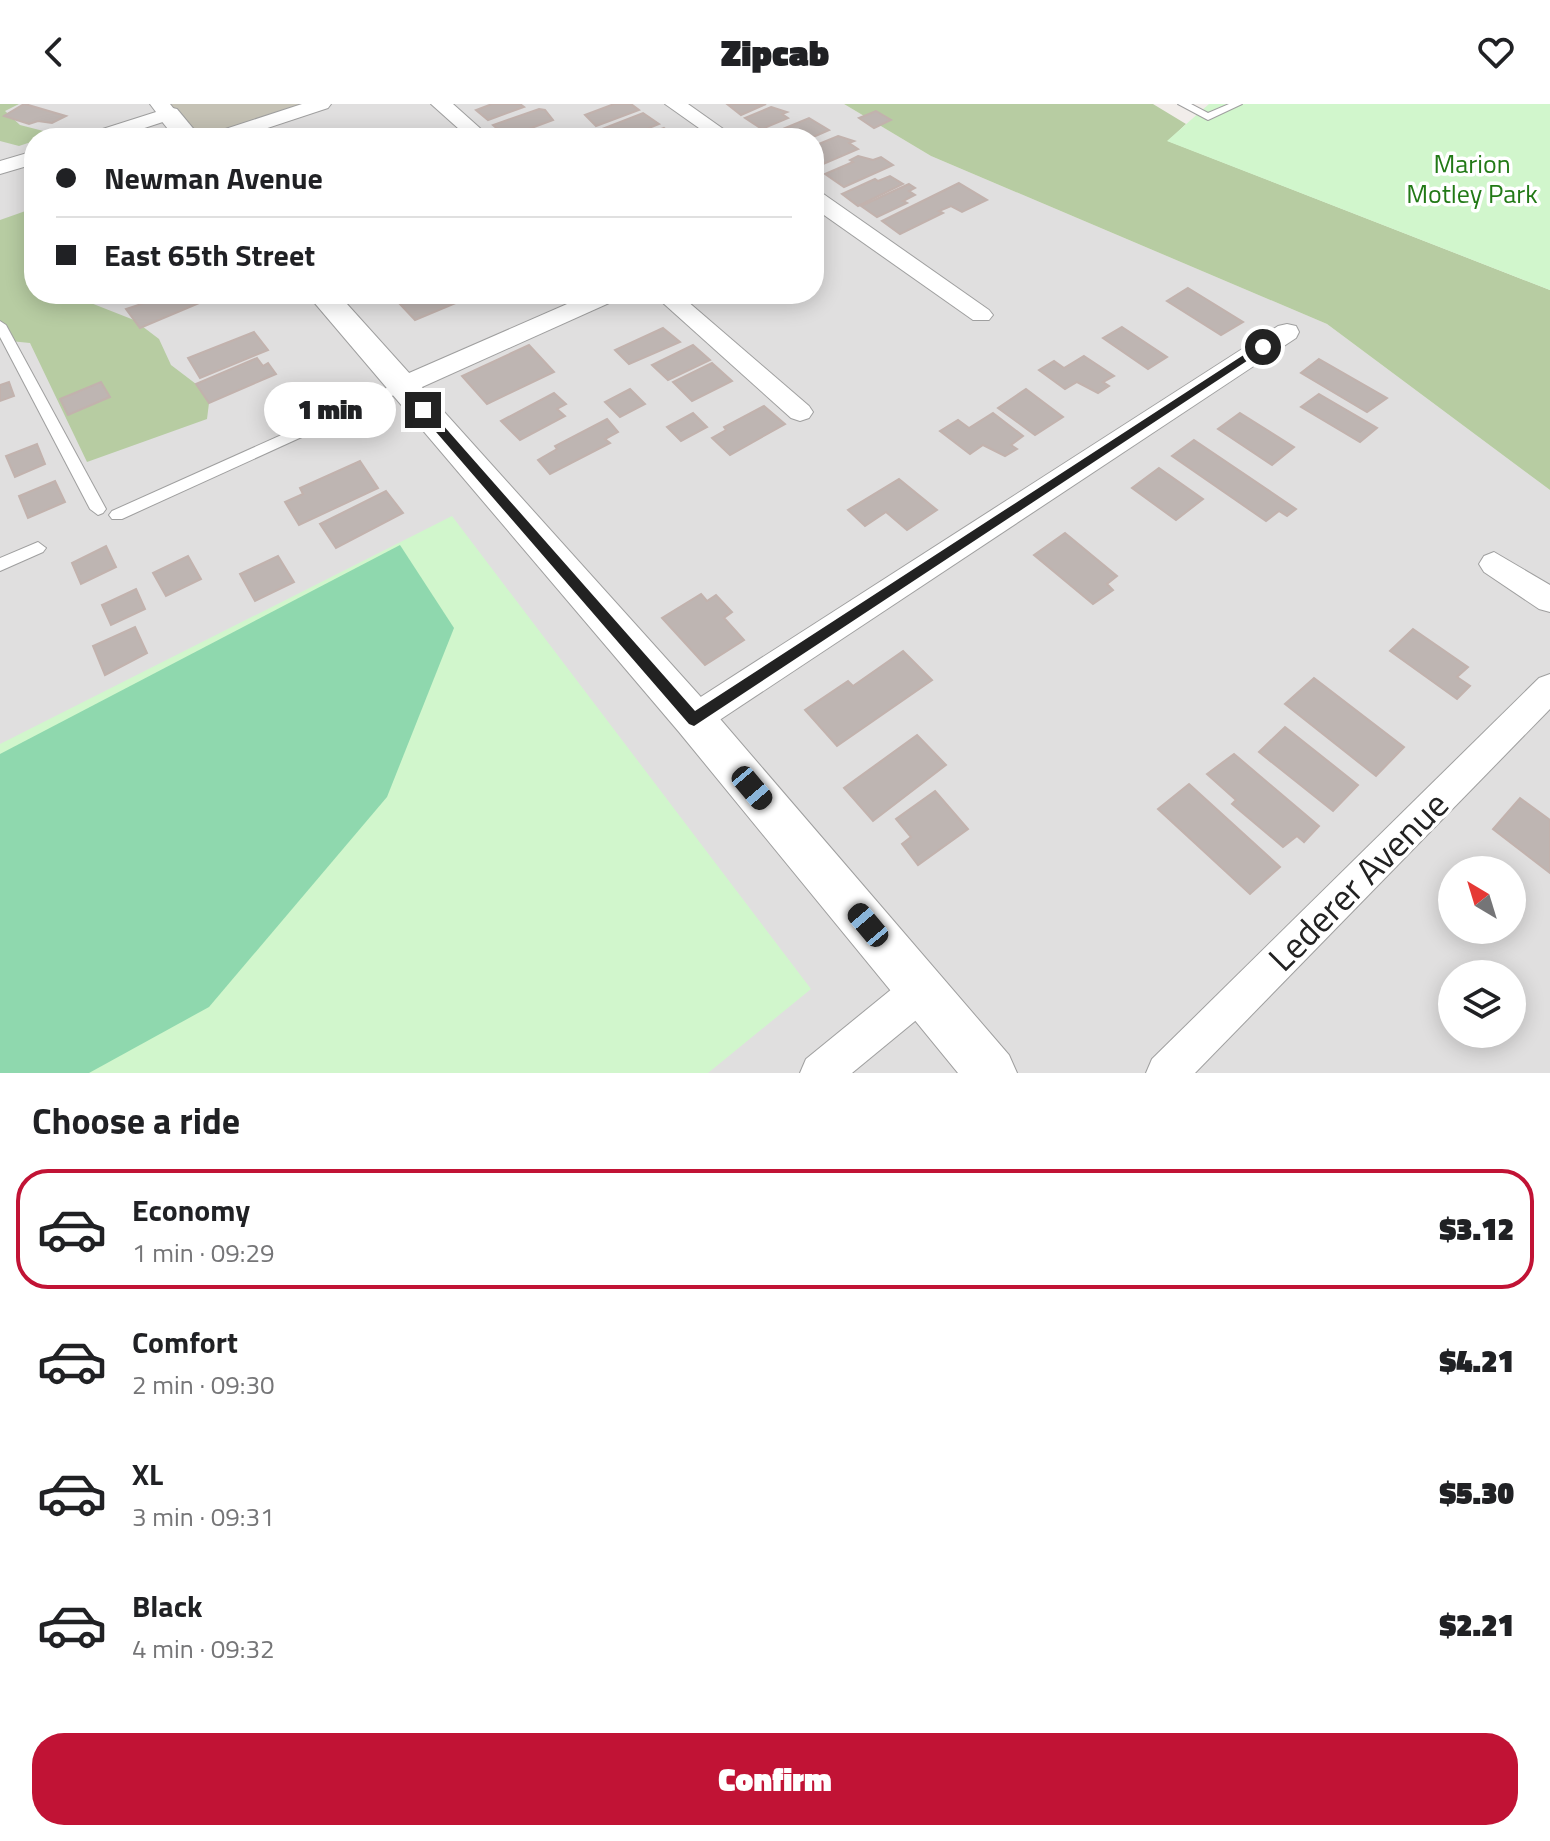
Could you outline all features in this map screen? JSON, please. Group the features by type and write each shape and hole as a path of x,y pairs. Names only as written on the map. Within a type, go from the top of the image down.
{"street":[{"path":"248,128 321,104"},
{"path":"441,104 469,128"},
{"path":"675,104 711,128"},
{"path":"118,128 164,109 180,128"},
{"path":"824,206 981,315"},
{"path":"331,304 694,719 991,1073"},
{"path":"402,386 587,304"},
{"path":"676,304 800,412"},
{"path":"694,719 1287,332"},
{"path":"1494,564 1550,600"},
{"name":"Lederer Avenue","path":"1166,1073 1550,688"},
{"path":"820,1073 923,989"}],"lane":[{"path":"1183,104 1208,117 1237,104"},
{"path":"0,325 98,509"},
{"path":"117,515 402,386"},
{"path":"0,565 38,548"}],"shaded area":[{"path":"0,104 160,104 180,128 24,128 24,304 824,304 824,128 248,128 321,104 844,104 931,156 1327,324 1550,490 1550,1073 0,1073"},
{"path":"160,104 321,104 248,128 180,128"}],"green space":[{"path":"0,104 19,104 5,111 20,125 32,128 24,128 24,144 0,141"},
{"path":"844,104 1153,104 1186,124 1168,141 1550,290 1550,490 1327,324 931,156"},
{"name":"Marion Motley Park","path":"1209,104 1550,104 1550,290 1167,141"},
{"path":"24,212 24,304 93,304 134,320 159,339 171,365 196,384 209,403 207,419 87,462 30,343 0,340 0,220"},
{"path":"452,516 811,989 708,1073 0,1073 0,744"},
{"path":"400,545 454,628 387,797 209,1007 89,1073 0,1073 0,754"}],"building":[{"path":"24,104 66,116 52,123 38,121 29,124 4,116"},
{"path":"492,104 520,104 524,107 488,120 476,110"},
{"path":"614,104 631,104 639,110 596,126 585,115"},
{"path":"727,104 766,104 741,115"},
{"path":"771,107 787,112 782,114 788,118 760,128 745,118"},
{"path":"539,109 545,110 553,120 531,128 496,128 493,125"},
{"path":"876,111 891,120 874,128 859,118"},
{"path":"643,113 659,124 649,128 605,128"},
{"path":"809,118 829,130 824,132 824,128 785,128"},
{"path":"838,136 854,141 849,143 858,149 824,164 824,142"},
{"path":"858,156 873,160 881,157 893,165 844,187 825,174 853,162 850,160"},
{"path":"890,176 903,184 858,206 842,194 875,179 878,181"},
{"path":"959,183 987,200 962,212 951,206 900,234 882,221"},
{"path":"909,184 915,188 909,191 915,195 903,201 907,203 877,217 861,206"},
{"path":"1188,288 1243,322 1221,335 1167,301"},
{"path":"141,304 197,304 140,328 126,309"},
{"path":"400,304 453,304 415,320"},
{"path":"1122,327 1167,357 1148,369 1103,338"},
{"path":"663,328 680,342 629,364 615,350"},
{"path":"254,332 268,350 200,378 188,358"},
{"path":"529,345 554,372 487,404 462,376"},
{"path":"693,345 710,360 668,380 652,365"},
{"path":"1084,356 1114,376 1103,382 1109,386 1098,393 1077,382 1065,389 1039,370 1054,361 1064,368"},
{"path":"257,358 263,366 268,363 276,374 209,403 196,384"},
{"path":"1319,359 1387,398 1367,412 1301,373"},
{"path":"712,363 732,381 692,401 673,382"},
{"path":"9,382 14,396 0,401 0,385"},
{"path":"101,382 110,397 68,415 60,399"},
{"path":"630,389 645,404 620,417 605,402"},
{"path":"1026,389 1063,417 1035,435 998,408"},
{"path":"554,393 566,404 557,409 565,416 520,440 501,421"},
{"path":"1319,394 1377,428 1360,442 1301,407"},
{"path":"764,406 785,424 730,455 712,438 726,430 724,427"},
{"path":"693,413 707,427 681,441 667,427"},
{"path":"993,413 1023,436 1011,445 1017,449 1005,456 983,445 970,454 940,431 958,420 969,428"},
{"path":"1240,413 1294,447 1272,465 1218,429"},
{"path":"607,419 618,432 605,439 610,443 550,474 538,460 557,449 555,446"},
{"path":"1194,440 1296,509 1287,516 1279,511 1266,521 1172,456"},
{"path":"37,444 45,464 15,477 6,456"},
{"path":"360,461 378,488 299,525 285,502 303,494 300,488"},
{"path":"1159,468 1203,499 1176,520 1132,488"},
{"path":"899,479 937,510 907,530 886,512 865,526 848,510"},
{"path":"55,481 65,502 28,518 19,496"},
{"path":"386,491 403,513 336,548 320,524"},
{"path":"1065,533 1117,576 1107,584 1113,590 1093,604 1034,555"},
{"path":"106,546 116,567 81,584 72,563"},
{"path":"188,556 201,579 166,596 153,573"},
{"path":"278,556 294,582 255,601 240,574"},
{"path":"136,589 145,609 111,625 102,605"},
{"path":"701,594 707,601 716,595 732,612 724,618 744,640 705,665 662,618"},
{"path":"135,627 147,653 105,675 93,646"},
{"path":"1413,629 1468,667 1457,677 1470,686 1457,699 1390,651"},
{"path":"903,651 932,680 837,746 805,710 848,681 853,686"},
{"path":"1314,678 1404,747 1376,776 1285,704"},
{"path":"1285,727 1358,785 1333,811 1259,752"},
{"path":"917,735 946,765 873,821 844,788"},
{"path":"1234,754 1319,826 1304,842 1297,836 1283,847 1232,804 1236,800 1207,774"},
{"path":"1189,784 1280,867 1250,894 1158,809"},
{"path":"935,791 968,829 918,865 902,844 911,837 896,819"},
{"path":"1520,798 1550,820 1550,873 1493,829"}],"route":[{"path":"423,410 694,719 1263,347"}]}
